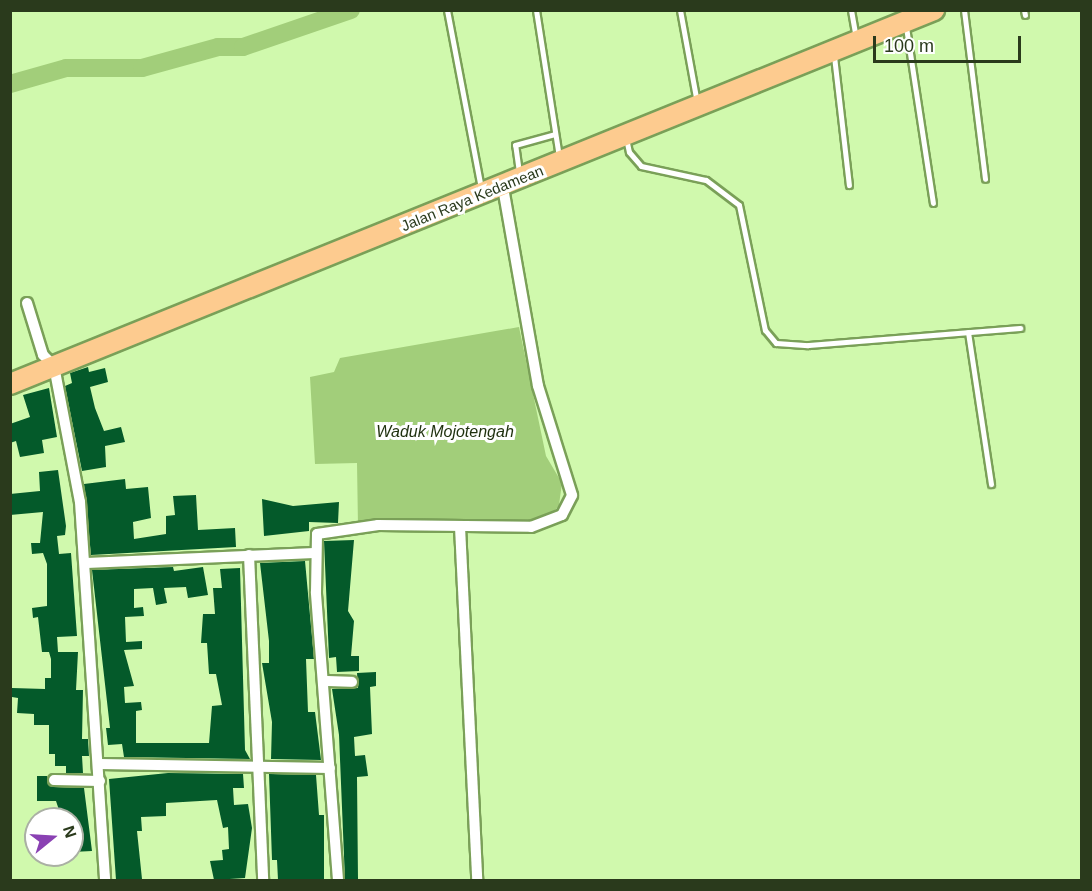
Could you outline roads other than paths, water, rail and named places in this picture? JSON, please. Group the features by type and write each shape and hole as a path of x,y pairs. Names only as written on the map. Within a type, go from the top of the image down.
{"highway":[{"name":"Jalan Raya Kedamean","path":"10,384 512,183 697,105 934,10"}],"street":[{"path":"338,880 315,553 320,531 378,525 491,530 545,524 562,515 572,495 538,386 512,183"},
{"path":"27,303 43,355 54,366 64,404 86,563 100,764 105,880"},
{"path":"460,527 477,880"},
{"path":"86,563 315,553"},
{"path":"249,555 256,770 263,880"},
{"path":"325,681 351,682"},
{"path":"100,764 256,770 330,768"},
{"path":"54,780 100,781"}],"lane":[{"path":"447,10 482,194"},
{"path":"536,10 560,162"},
{"path":"680,10 697,105"},
{"path":"851,10 857,42"},
{"path":"964,10 985,179"},
{"path":"905,22 933,203"},
{"path":"834,51 849,185"},
{"path":"512,183 515,145 555,134"},
{"path":"625,135 629,152 641,166 706,180 739,205 765,330 777,343 808,345 1020,328"},
{"path":"969,332 991,484"}],"water":[{"name":"Waduk Mojotengah","path":"519,327 546,456 562,483 559,505 545,524 358,526 357,463 315,464 310,377 334,372 340,358"}],"waterway":[{"path":"10,84 66,68 142,68 218,47 243,47 351,10"}]}
